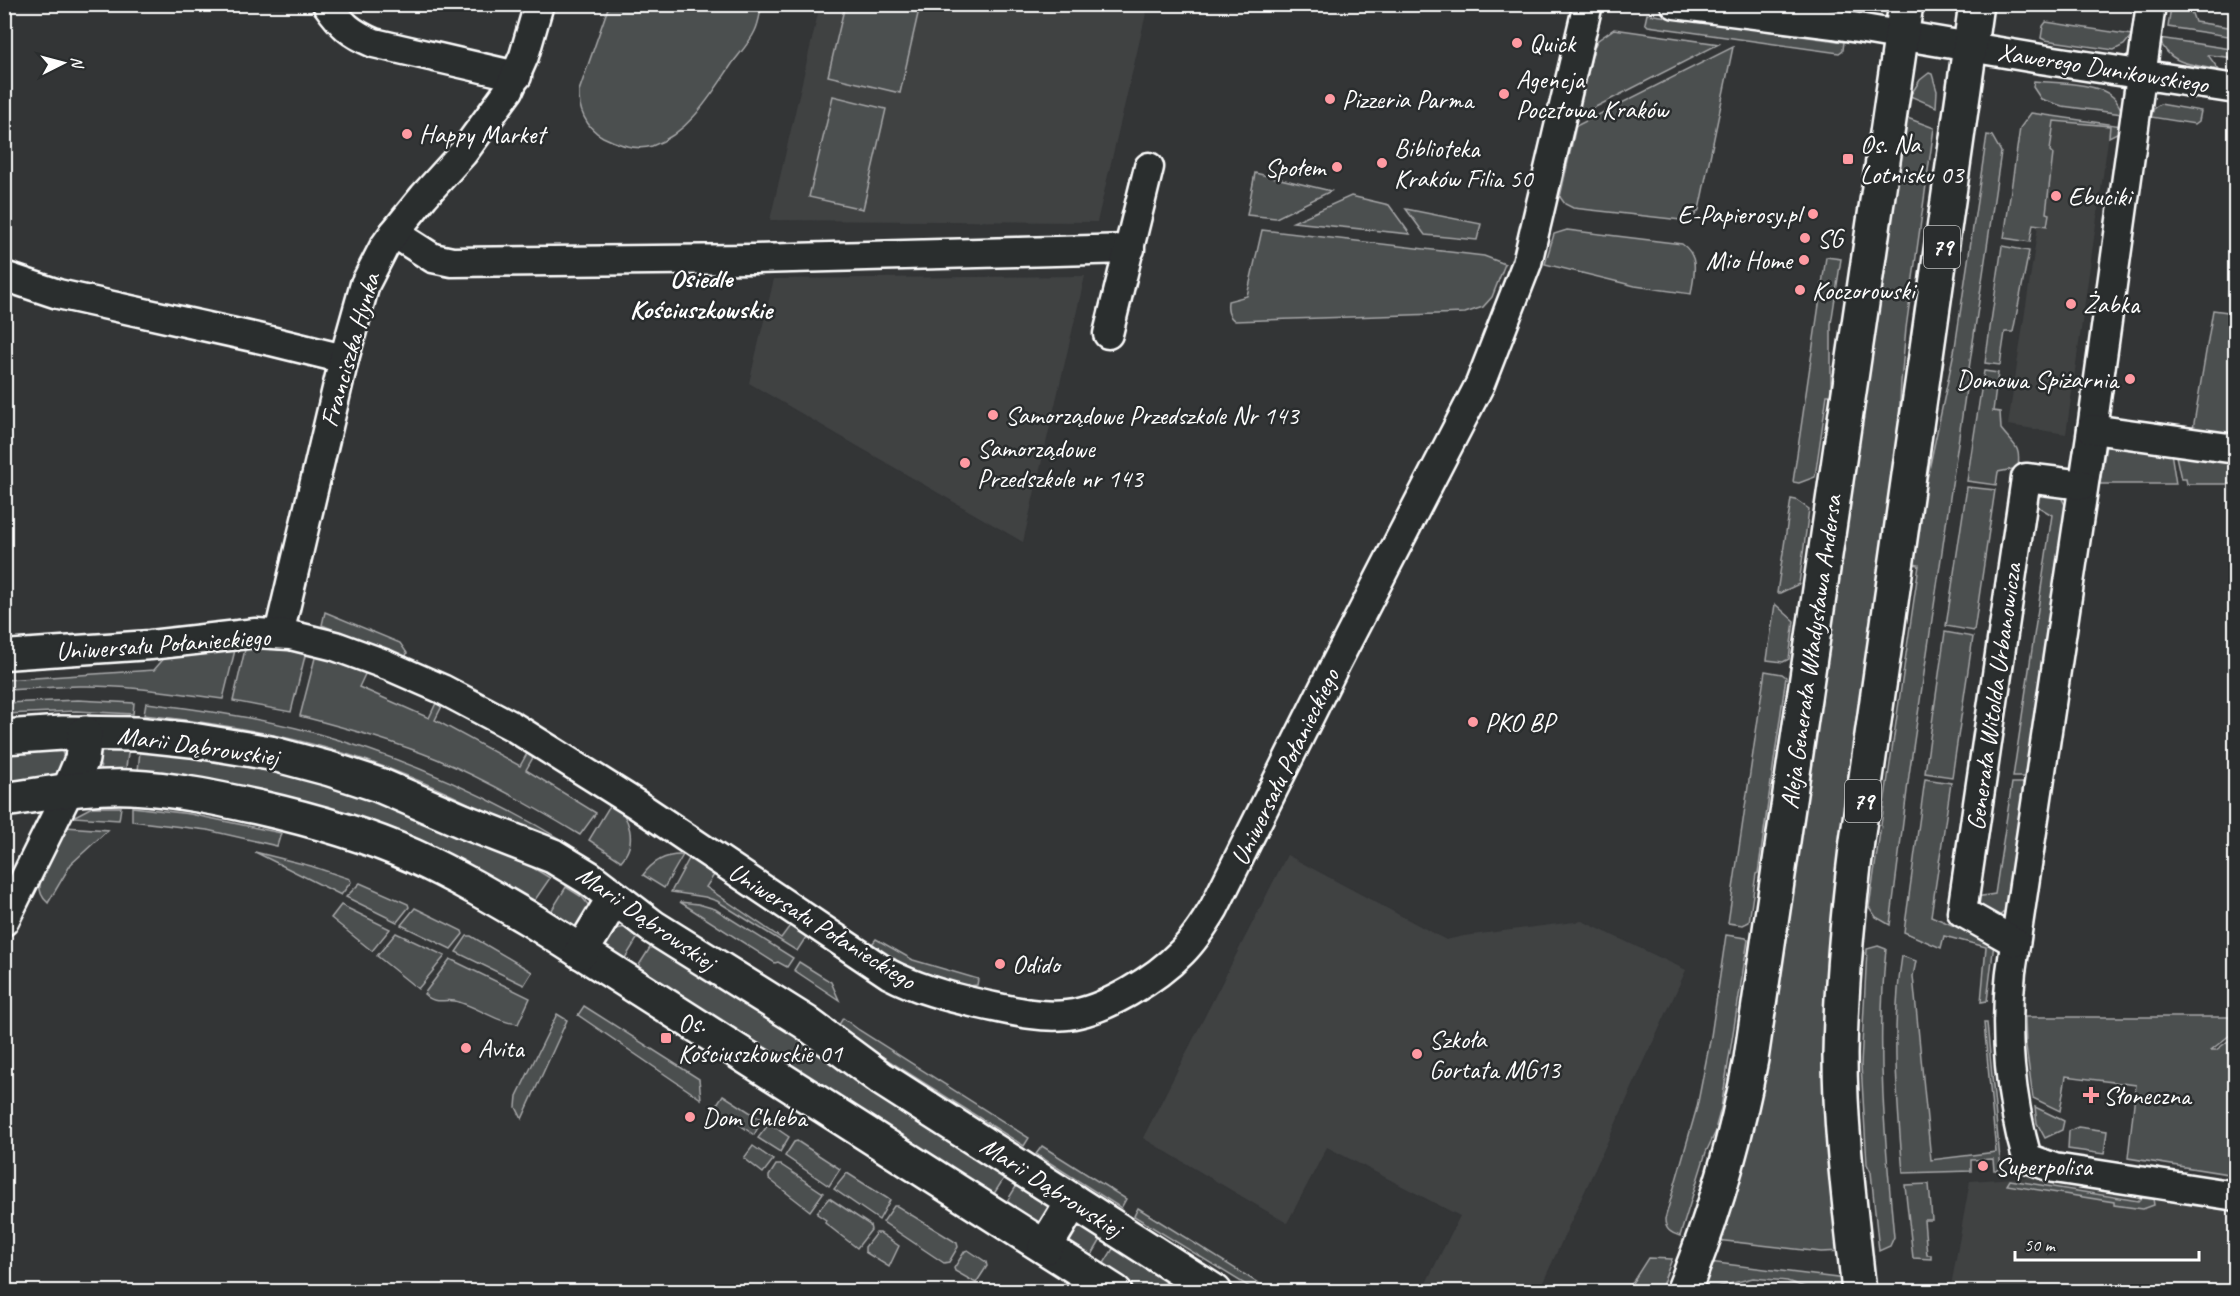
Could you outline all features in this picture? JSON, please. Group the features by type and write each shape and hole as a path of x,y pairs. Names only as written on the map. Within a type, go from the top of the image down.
{"street":[{"path":"327,4 340,22 353,34 374,43 517,75"},
{"name":"Franciszka Hynka","path":"279,634 344,360 365,284 379,255 394,232 463,153 500,105 517,75 531,37 539,4"},
{"name":"Uniwersału Połanieckiego","path":"4,656 150,645 245,633 279,634 314,639 387,664 442,689 503,721 636,804 903,982 949,997 1042,1015 1070,1015 1084,1012 1116,998 1152,977 1181,954 1202,928 1480,384 1527,263 1588,4"},
{"name":"Xawerego Dunikowskiego","path":"1675,4 1761,14 1903,20 1970,48 2235,89"},
{"name":"79","path":"1859,1292 1842,1120 1840,1056 1847,923 1976,4"},
{"path":"2151,4 2092,429 2015,942 2008,996 2008,1027 2018,1127 2026,1158 2054,1168 2235,1196"},
{"name":"Aleja Generała Władysława Andersa","path":"1683,1292 1722,1183 1740,1114 1751,1059 1903,20"},
{"path":"1108,334 1149,167"},
{"path":"394,232 433,258 452,262 754,259 1130,249"},
{"path":"4,276 58,294 271,341 344,360"},
{"path":"2092,429 2235,449"},
{"name":"Generała Witolda Urbanowicza","path":"2015,942 1962,912 2026,478 2083,485"},
{"path":"4,921 50,824 69,790 82,759 85,733"},
{"name":"Marii Dąbrowskiej","path":"4,737 85,733 136,734 192,740 270,753 330,769 388,789 553,856 589,878 653,927 805,1022 882,1079 1215,1292"},
{"name":"Marii Dąbrowskiej","path":"4,800 69,790 130,787 158,790 228,801 285,814 340,830 411,855 533,921 1115,1292"},
{"path":"582,952 614,898"},
{"path":"1045,1247 1073,1201"}],"shaded area":[{"path":"609,4 762,5 758,25 751,39 699,111 678,132 666,140 640,148 608,140 597,133 584,117 580,105 579,91"},
{"path":"820,5 1148,5 1097,222 770,220"},
{"path":"845,5 920,5 900,93 828,76"},
{"path":"2189,5 2195,22 2235,28 2235,37 2168,27 2171,7"},
{"path":"1647,14 1844,42 1843,50 1839,53 1648,26 1645,23"},
{"path":"2046,22 2132,35 2124,45 2114,50 2045,40 2041,38"},
{"path":"1614,29 1719,44 1578,116 1594,47 1598,40"},
{"path":"2159,38 2231,49 2235,58 2208,55 2219,70 2191,65 2169,54"},
{"path":"1733,47 1699,210 1694,216 1681,220 1573,208 1565,204 1560,197 1576,126"},
{"path":"1929,73 1932,74 1937,91 1936,107 1910,96 1920,80"},
{"path":"2034,81 2097,88 2113,97 2123,114 2062,106 2041,99 2033,87"},
{"path":"833,96 886,109 863,209 809,197"},
{"path":"2160,104 2201,111 2199,121 2195,124 2151,117 2154,108"},
{"path":"2031,113 2122,126 2117,133 2109,137 2110,126 2054,121 2050,151 2053,154 2046,213 2049,214 2047,226 2033,224 2030,242 2004,238 2020,128"},
{"path":"1902,116 1934,128 1906,328 1897,458 1855,755 1843,1251 1821,1252 1717,1240"},
{"path":"2054,120 2110,126 2066,434 2008,425"},
{"path":"1987,135 1992,136 2001,152 1909,775 1890,925 1876,917 1869,907 1919,565 1913,564 1923,498 1955,347"},
{"path":"1255,173 1331,191 1276,218 1247,215"},
{"path":"1351,196 1389,205 1410,234 1293,222"},
{"path":"1406,209 1481,224 1477,240 1425,235"},
{"path":"1262,230 1484,256 1505,264 1492,297 1483,307 1465,313 1235,321 1229,312 1228,301 1247,296"},
{"path":"1567,230 1682,244 1694,260 1691,294 1635,286 1545,264 1554,234"},
{"path":"2002,246 2029,251 2013,332 2005,332 2000,365 1985,363"},
{"path":"1826,257 1841,259 1831,324 1831,395 1827,395 1815,477 1799,483 1793,482"},
{"name":"Samorządowe Przedszkole nr 143","path":"1085,276 1023,542 749,383 774,279"},
{"path":"2213,310 2235,313 2235,435 2193,429"},
{"path":"1984,371 1998,373 1993,411 2000,412 2001,429 2016,446 2018,455 2018,468 1998,472 1996,485 1967,481"},
{"path":"2106,445 2170,446 2176,484 2100,484"},
{"path":"2174,447 2235,456 2235,484 2187,484 2186,479 2181,479"},
{"path":"1967,487 1995,490 1974,631 1946,626"},
{"path":"2043,494 2060,495 2066,507 2027,777 2013,777 2052,515 2035,505 2037,498"},
{"path":"1791,499 1809,509 1799,584 1777,593"},
{"path":"1775,604 1794,621 1789,659 1783,662 1767,660"},
{"path":"325,612 400,643 407,653 405,659 322,625"},
{"path":"1945,632 1973,637 1952,777 1925,773"},
{"path":"246,645 262,645 306,652 291,712 233,701"},
{"path":"236,646 223,699 115,687 79,686 5,690 5,680 154,670 167,655"},
{"path":"316,654 367,670 359,687 429,718 437,701 443,704 435,720 520,766 529,750 535,754 526,770 596,813 580,835 510,794 437,759 370,735 300,716"},
{"path":"1765,671 1786,677 1758,873 1749,922 1743,925 1728,923"},
{"path":"78,700 134,703 133,714 76,711 5,714 5,703"},
{"path":"146,703 268,722 308,731 376,752 475,794 570,845 564,855 454,796 367,761 313,744 265,733 217,724 144,715"},
{"path":"130,741 124,780 103,772 99,763 102,750"},
{"path":"141,741 315,773 515,857 550,878 528,910 480,882 137,781"},
{"path":"4,743 60,746 65,760 58,775 48,779 5,781"},
{"path":"1925,779 1951,783 1931,916 1994,943 1987,1001 1981,1002 1986,947 1944,936 1941,948 1904,932"},
{"path":"2012,783 2026,783 2006,910 1997,918 1977,910 1976,897 1995,894"},
{"path":"612,802 623,814 630,830 629,846 621,861 589,840"},
{"path":"92,807 121,807 119,820 73,817"},
{"path":"132,807 190,814 281,833 277,846 207,830 132,821"},
{"path":"65,827 108,830 71,864 48,903 41,894 40,883"},
{"path":"255,852 311,866 350,879 351,882 341,895"},
{"path":"683,855 664,888 643,875 660,859"},
{"name":"Szkoła Gortata MG13","path":"1287,855 1446,940 1582,921 1686,970 1539,1291 1422,1291 1460,1216 1327,1147 1287,1223 1143,1138"},
{"path":"690,857 716,872 706,887 781,938 792,923 808,934 797,951 717,901 671,892"},
{"path":"360,883 408,904 409,907 397,922 346,897"},
{"path":"566,887 582,897 590,907 575,931 545,921"},
{"path":"680,902 715,909 793,958 787,967 778,962 775,963"},
{"path":"341,905 390,929 372,951 331,918"},
{"path":"415,908 462,931 463,934 451,949 401,925"},
{"path":"626,927 640,934 619,968 602,946 611,930"},
{"path":"396,933 445,956 418,989 377,956"},
{"path":"1726,935 1748,940 1721,1108 1716,1126 1718,1127 1706,1152 1680,1236 1669,1230 1665,1219 1697,1107 1711,1036"},
{"path":"467,936 471,936 532,972 524,985 456,952"},
{"path":"876,939 913,960 978,979 977,985 949,984 921,975 869,948"},
{"path":"653,943 1010,1169 988,1203 632,976"},
{"path":"1878,946 1886,949 1882,1057 1894,1237 1890,1246 1879,1251 1871,1172 1867,1164 1861,1065 1867,949"},
{"path":"1902,956 1916,961 1913,976 1931,1160 1996,1152 1984,1023 1987,1023 2001,1170 1994,1170 1993,1159 1971,1160 1971,1171 1903,1173 1897,1092 1896,1037"},
{"path":"450,959 530,998 518,1024 502,1020 463,1003 435,1001 424,994"},
{"path":"799,962 831,982 839,1000 794,970"},
{"path":"584,1006 699,1079 701,1099 578,1015"},
{"path":"557,1014 567,1020 522,1119 516,1107 517,1096"},
{"path":"2025,1017 2235,1017 2235,1031 2211,1050 2216,1050 2235,1036 2235,1175 2128,1158 2136,1085 2066,1076 2060,1111 2033,1098 2026,1046"},
{"path":"843,1018 1029,1138 1024,1146 837,1028"},
{"path":"723,1095 762,1120 754,1135 715,1107"},
{"path":"2035,1107 2064,1121 2062,1130 2045,1138 2037,1123"},
{"path":"770,1124 789,1137 780,1152 758,1138"},
{"path":"2078,1127 2107,1131 2104,1154 2068,1149 2069,1131"},
{"path":"797,1141 840,1169 829,1186 785,1156"},
{"path":"753,1146 773,1160 763,1173 744,1158"},
{"path":"1042,1146 1126,1199 1121,1208 1036,1154"},
{"path":"776,1165 781,1165 823,1193 810,1211 769,1179"},
{"path":"847,1173 890,1200 879,1220 834,1189"},
{"path":"1022,1177 1054,1207 1040,1228 1001,1211"},
{"path":"2030,1177 2235,1211 2235,1291 1950,1292 1970,1181"},
{"path":"2010,1180 2138,1201 2141,1198 2153,1199 2154,1205 2143,1209 2114,1205 2114,1202 2007,1185"},
{"path":"1929,1184 1932,1220 1924,1220 1927,1255 1931,1255 1931,1259 1913,1258 1905,1185"},
{"path":"829,1198 870,1225 871,1230 857,1248 817,1214"},
{"path":"894,1206 957,1243 958,1247 949,1262 944,1263 883,1222"},
{"path":"1138,1208 1271,1291 1256,1291 1134,1216"},
{"path":"1077,1222 1106,1231 1086,1265 1067,1249 1067,1236"},
{"path":"876,1233 880,1233 899,1246 889,1267 865,1252 865,1247"},
{"path":"1119,1239 1201,1291 1127,1291 1098,1273"},
{"path":"968,1250 986,1262 987,1266 976,1283 955,1271 954,1268"},
{"path":"1648,1258 1672,1259 1660,1291 1627,1291"},
{"path":"1709,1262 1845,1279 1847,1291 1816,1291 1787,1281 1753,1278 1698,1292"}],"place":[{"name":"Quick","path":"1517,43"},
{"name":"Agencja Pocztowa Kraków","path":"1504,94"},
{"name":"Pizzeria Parma","path":"1330,99"},
{"name":"Happy Market","path":"407,134"},
{"name":"Os. Na Lotnisku 03","path":"1848,159"},
{"name":"Biblioteka Kraków Filia 50","path":"1382,163"},
{"name":"Społem","path":"1337,167"},
{"name":"Ebuciki","path":"2056,196"},
{"name":"E-Papierosy.pl","path":"1813,214"},
{"name":"SG","path":"1805,238"},
{"name":"Mio Home","path":"1804,260"},
{"name":"Koczorowski","path":"1800,290"},
{"name":"Żabka","path":"2071,304"},
{"name":"Domowa Spiżarnia","path":"2130,379"},
{"name":"Samorządowe Przedszkole Nr 143","path":"993,415"},
{"name":"Samorządowe Przedszkole nr 143","path":"965,463"},
{"name":"PKO BP","path":"1473,722"},
{"name":"Odido","path":"1000,964"},
{"name":"Os. Kościuszkowskie 01","path":"666,1038"},
{"name":"Avita","path":"466,1048"},
{"name":"Szkoła Gortata MG13","path":"1417,1054"},
{"name":"Słoneczna","path":"2091,1095"},
{"name":"Dom Chleba","path":"690,1117"},
{"name":"Superpolisa","path":"1983,1166"}],"district":[{"name":"Osiedle Kościuszkowskie","path":"701,294"}]}
